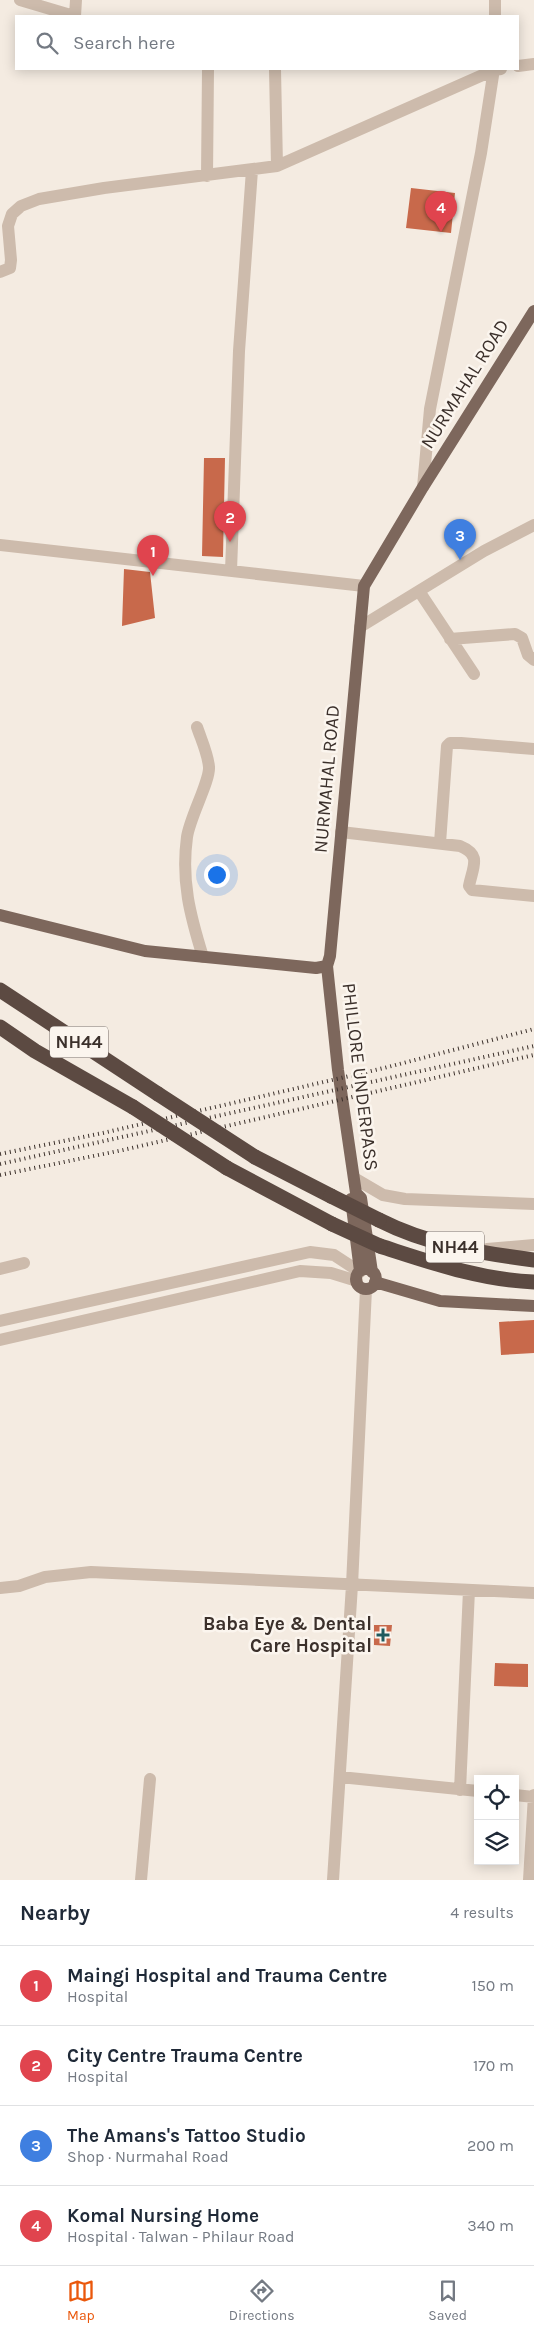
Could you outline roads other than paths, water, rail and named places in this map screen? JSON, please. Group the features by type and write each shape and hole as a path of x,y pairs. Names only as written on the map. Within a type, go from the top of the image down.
{"highway":[{"name":"NH44","path":"0,990 255,1157 396,1229 467,1251 534,1260"},
{"name":"NH44","path":"0,1027 35,1051 133,1107 227,1168 332,1224 380,1246 455,1271 516,1282 534,1282"}],"main road":[{"name":"NURMAHAL ROAD","path":"327,966 330,956 364,586 423,487 534,311"},
{"path":"0,915 145,951 316,968 327,966"},
{"name":"PHILLORE UNDERPASS","path":"327,966 338,1070 356,1193 350,1199 365,1278"},
{"path":"365,1278 440,1301 534,1306"}],"street":[{"path":"20,0 72,15"},
{"path":"75,15 76,0"},
{"path":"495,0 495,15"},
{"path":"519,66 534,64"},
{"path":"207,176 208,70"},
{"path":"275,70 277,166"},
{"path":"0,272 10,268 8,226 12,214 21,206 39,199 95,190 277,166 495,70"},
{"path":"423,487 430,409 497,70"},
{"path":"231,571 239,351 252,170"},
{"path":"360,627 484,551 534,525"},
{"path":"0,545 364,586"},
{"path":"419,591 474,674"},
{"path":"450,639 515,634 522,638 528,655 534,660"},
{"path":"197,727 209,771 193,814 187,837 185,885 190,914 203,957"},
{"path":"440,843 447,746 450,743 458,742 534,749"},
{"path":"341,832 440,843 471,851 474,862 469,886 472,890 534,896"},
{"path":"354,1178 383,1195 406,1199 534,1204"},
{"path":"467,1251 534,1245"},
{"path":"0,1322 310,1252 334,1255 365,1278"},
{"path":"0,1269 24,1263"},
{"path":"0,1340 300,1271 365,1278"},
{"path":"333,1880 352,1585 365,1278"},
{"path":"0,1588 20,1586 45,1577 91,1572 534,1593"},
{"path":"460,1790 469,1590"},
{"path":"340,1776 474,1792"},
{"path":"141,1880 150,1779"},
{"path":"519,1795 534,1796 529,1880"}],"railway":[{"path":"0,1154 103,1133 384,1068 534,1029"},
{"path":"0,1164 534,1046"},
{"path":"0,1175 123,1150 534,1055"}],"place":[{"name":"Komal Nursing Home","path":"441,232"},
{"name":"City Centre Trauma Centre","path":"230,542"},
{"name":"The Amans's Tattoo Studio","path":"460,560"},
{"name":"Maingi Hospital and Trauma Centre","path":"153,576"},
{"name":"Baba Eye & Dental Care Hospital","path":"383,1635"}]}
